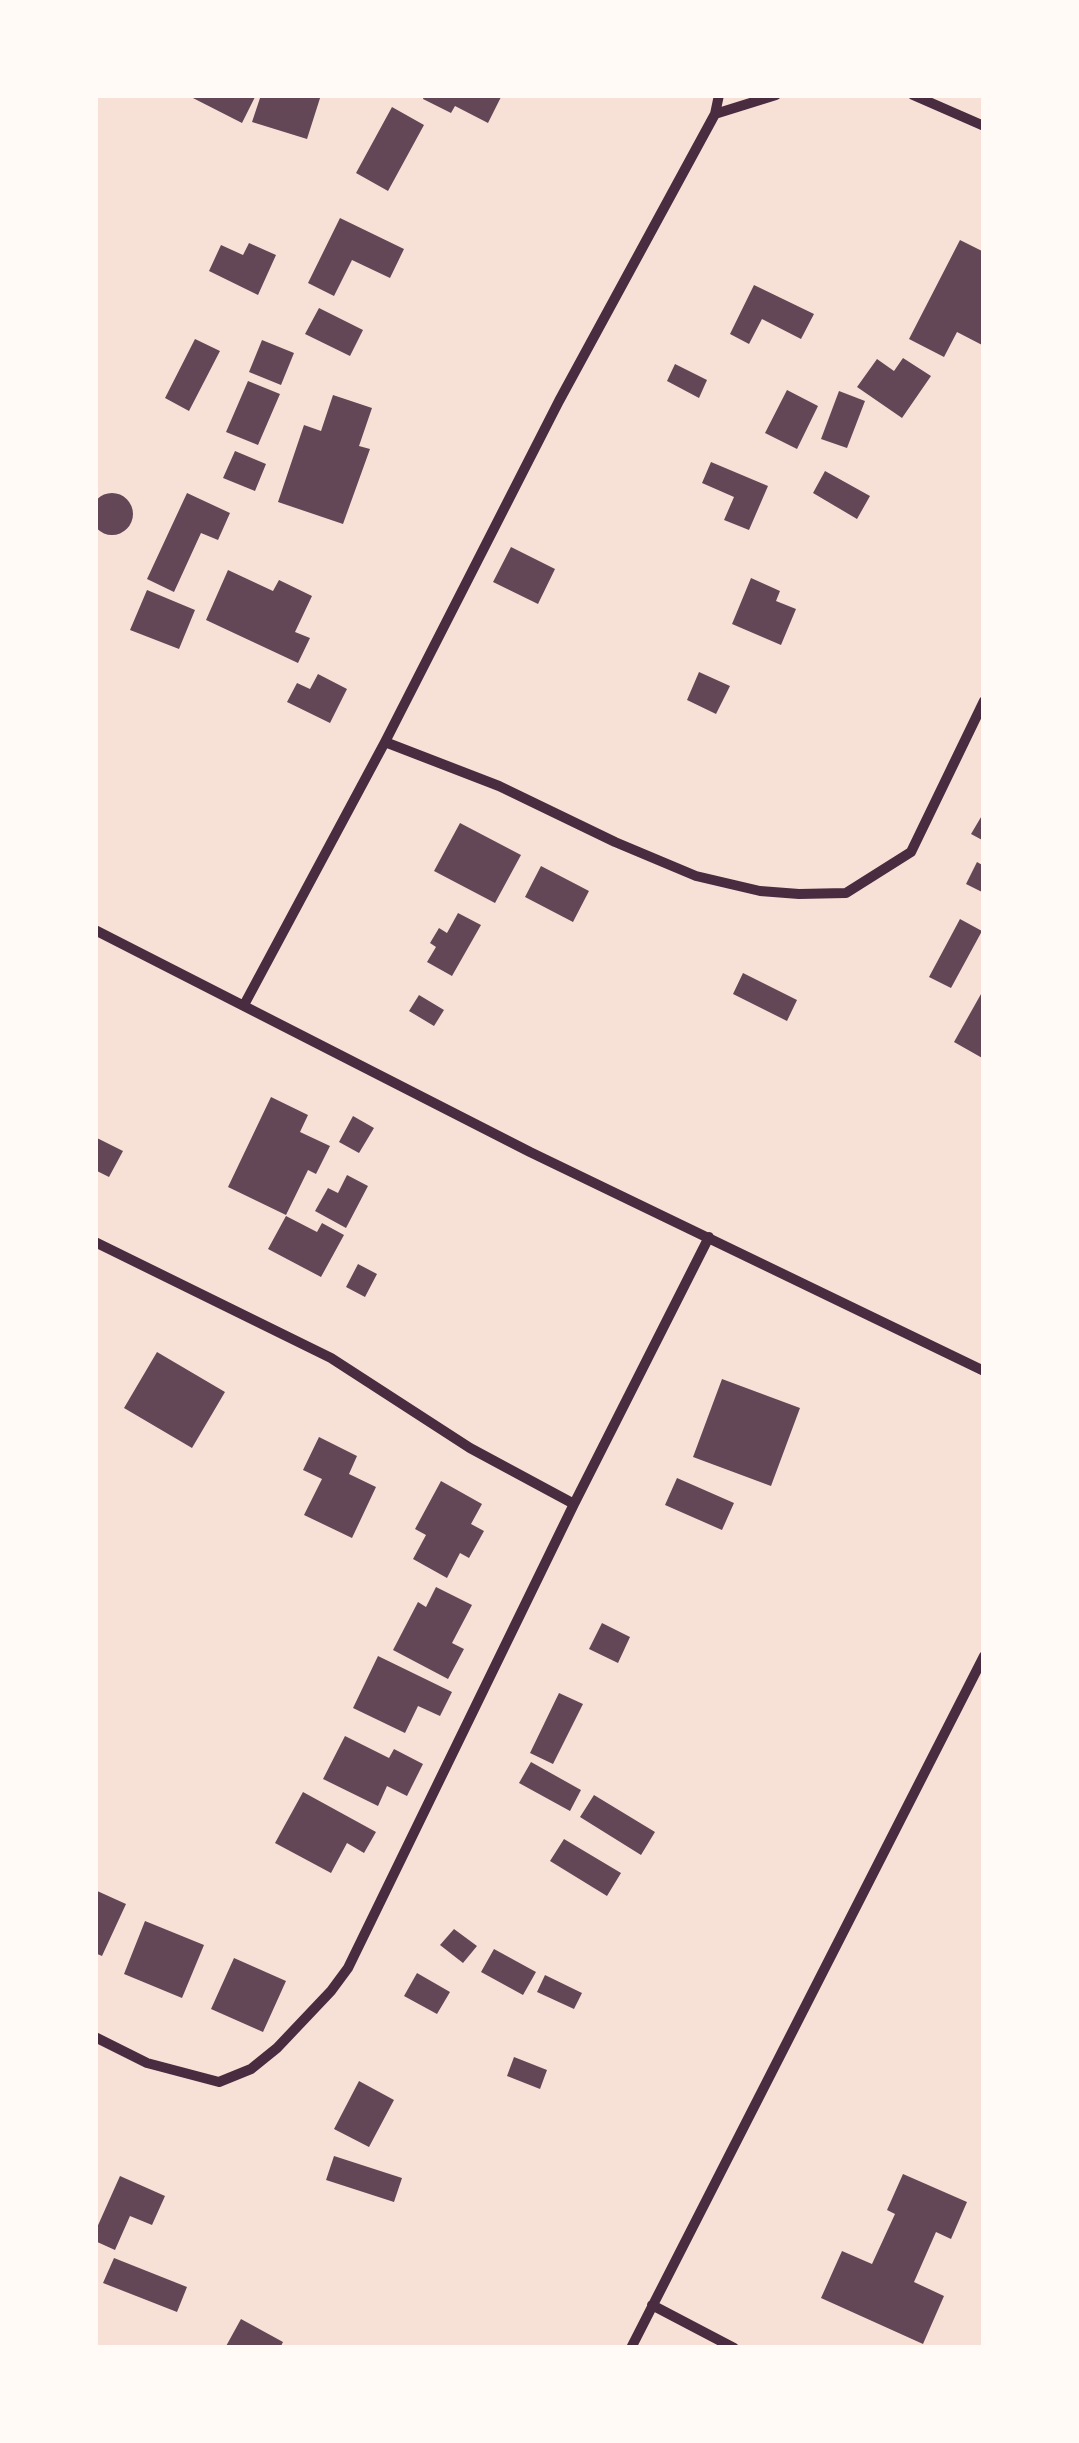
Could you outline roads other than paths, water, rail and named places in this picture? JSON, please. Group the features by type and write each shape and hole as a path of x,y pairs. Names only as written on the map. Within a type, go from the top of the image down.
{"street":[{"path":"244,1005 560,400 715,114 719,95"},
{"path":"715,114 776,95"},
{"path":"913,95 984,126"},
{"path":"384,742 499,786 696,876 760,891 846,893 912,852 984,702"},
{"path":"95,930 530,1152 984,1371"},
{"path":"95,2037 146,2063 219,2082 251,2068 277,2048 331,1991 348,1968 709,1237"},
{"path":"95,1242 331,1358 470,1448 574,1504"},
{"path":"631,2348 984,1656"},
{"path":"652,2306 734,2348"}]}
